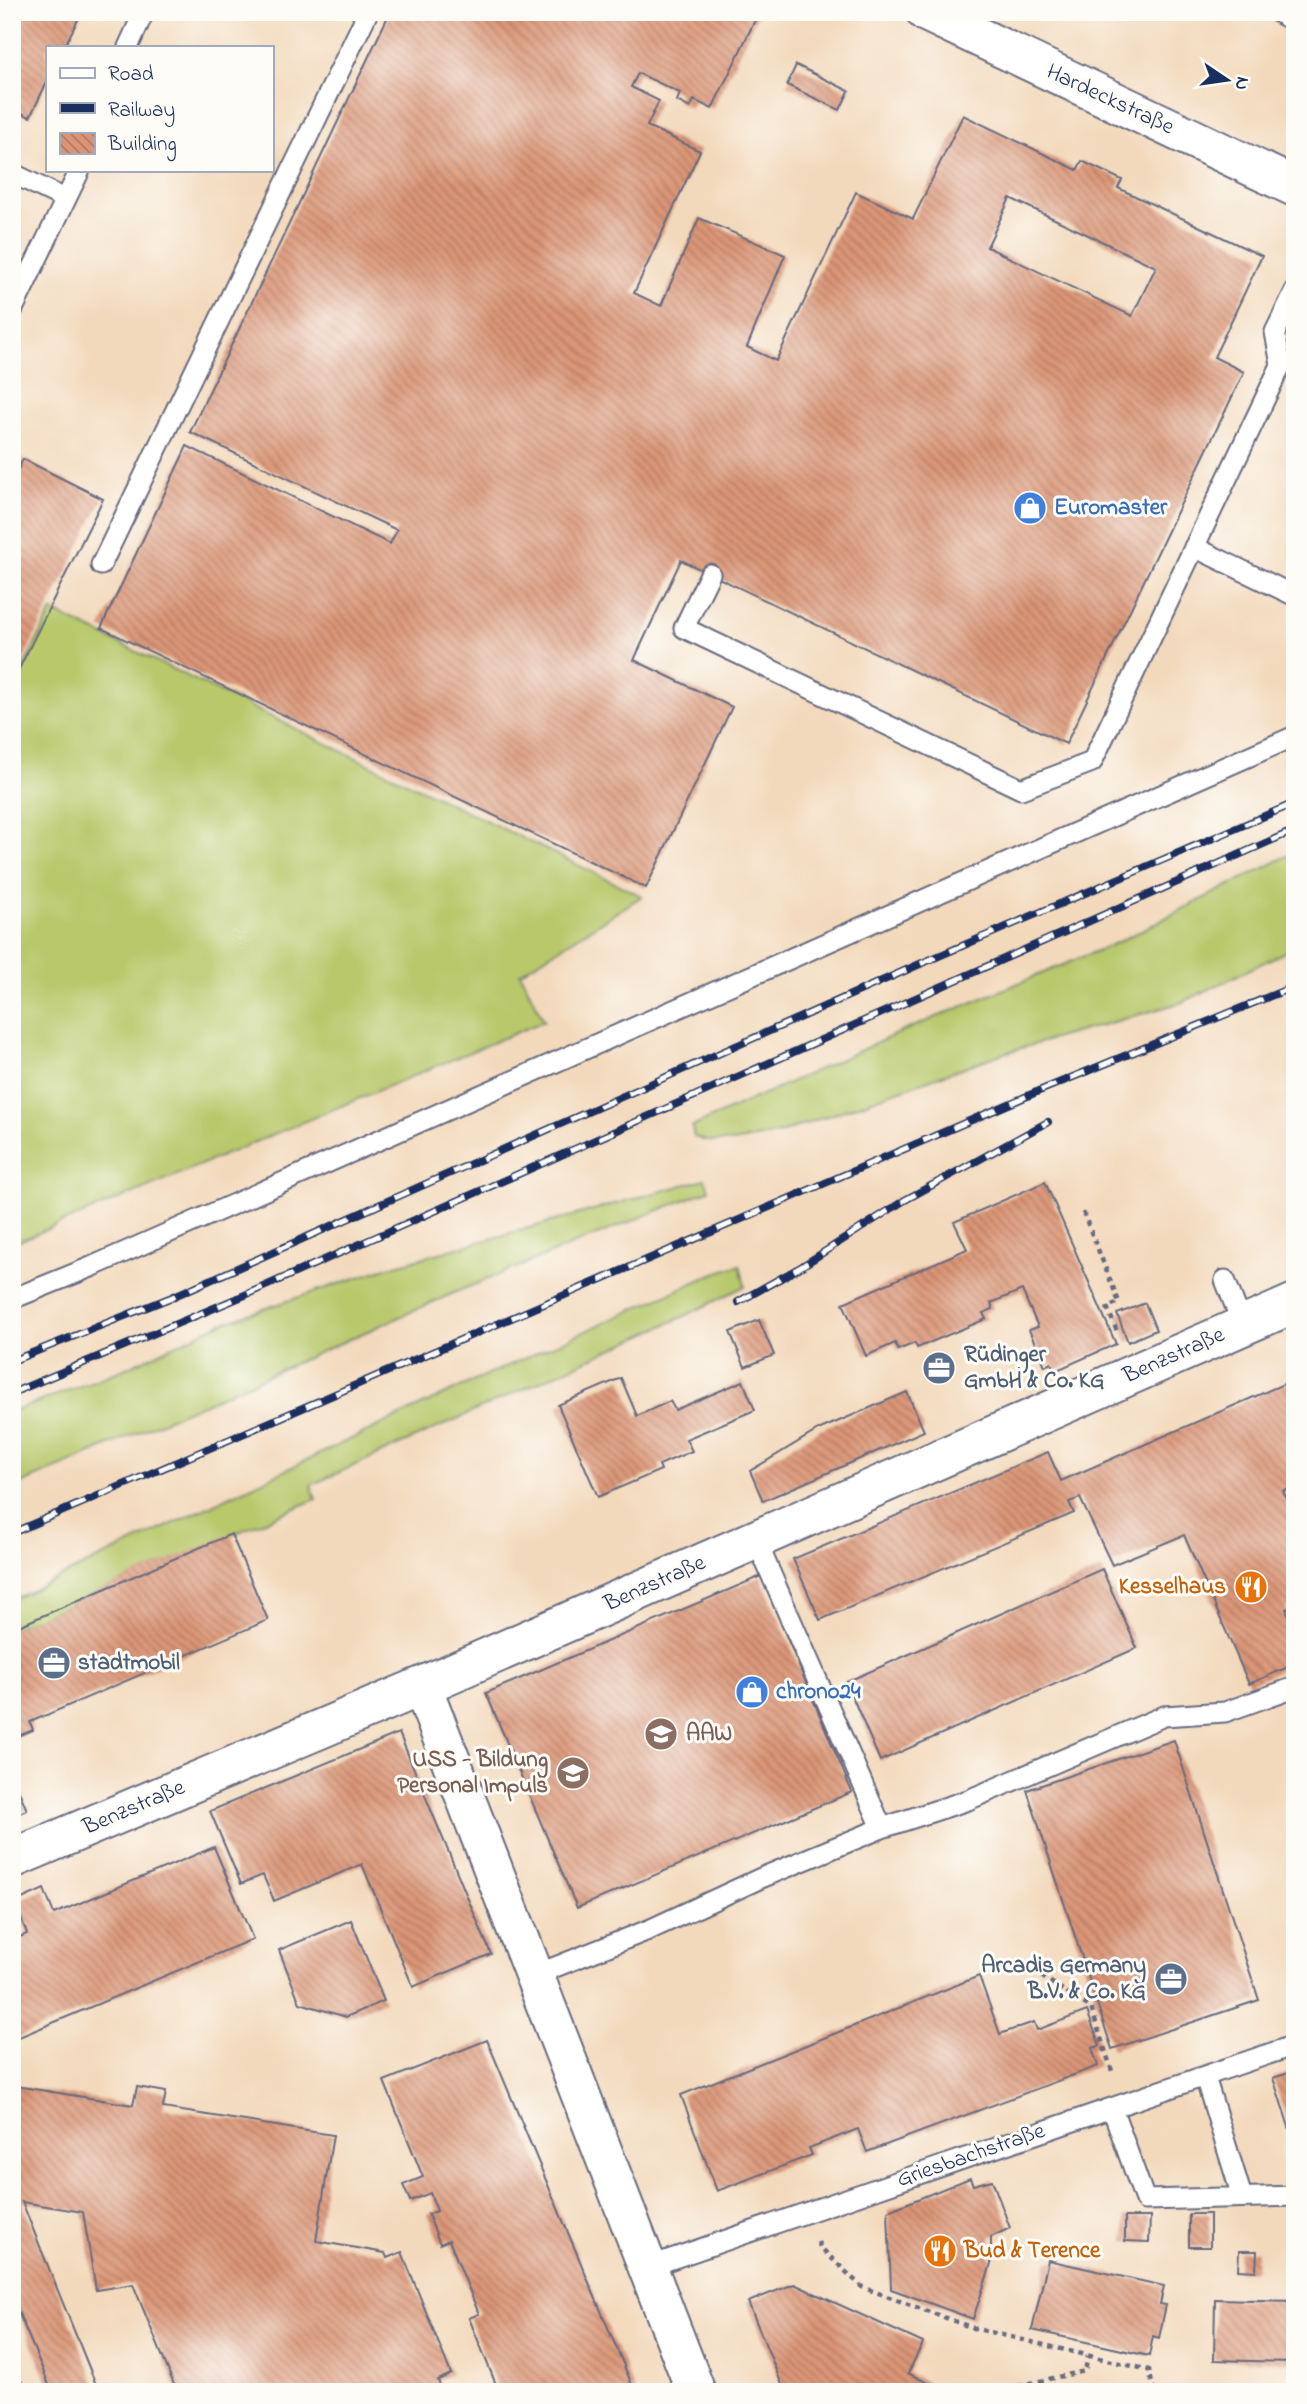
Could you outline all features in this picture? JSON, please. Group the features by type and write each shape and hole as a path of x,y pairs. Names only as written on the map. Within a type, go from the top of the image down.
{"street":[{"name":"Hardeckstraße","path":"926,12 1295,187"},
{"name":"Benzstraße","path":"12,1859 422,1686 1295,1303"},
{"path":"422,1686 696,2392"}],"lane":[{"path":"128,46 144,12"},
{"path":"101,565 368,12"},
{"path":"1277,12 1295,22"},
{"path":"12,311 79,172"},
{"path":"12,173 65,199"},
{"path":"710,574 684,628 1021,789 1093,762 1281,365 1275,332 1295,291"},
{"path":"1195,547 1291,594"},
{"path":"12,1298 91,1267 1295,736"},
{"path":"1225,1280 1244,1326"},
{"path":"756,1540 882,1828"},
{"path":"535,1975 651,1929 761,1878 882,1828 968,1800 1164,1716 1225,1712 1295,1687"},
{"name":"Griesbachstraße","path":"648,2267 1295,2045"},
{"path":"1205,2077 1242,2197"},
{"path":"1118,2106 1145,2200 1295,2196"}],"path":[{"path":"1083,1212 1119,1302 1107,1307 1133,1374"},
{"path":"1033,1971 1091,2008 1118,2106"},
{"path":"808,2211 820,2248 862,2287 974,2328 1149,2370 1154,2392"},
{"path":"990,2392 1085,2371 1088,2356"},
{"path":"12,2363 25,2392"}],"green space":[{"path":"52,611 642,896 520,973 544,1021 12,1244 12,690"},
{"path":"1295,852 1295,947 1183,1002 1004,1053 777,1134 733,1142 706,1141 694,1137 692,1127 903,1031 1116,943"},
{"path":"705,1179 709,1190 456,1292 12,1488 12,1412 122,1370 222,1323 389,1267"},
{"path":"740,1265 745,1286 687,1315 311,1485 316,1499 12,1629 12,1600 465,1385 715,1273"}],"building":[{"path":"12,12 82,12 65,46 46,46 46,84 30,117 12,109"},
{"path":"390,12 759,12 712,109 694,100 690,108 677,101 680,93 638,73 631,87 659,101 647,126 700,151 634,293 661,306 699,218 785,255 747,347 776,361 856,192 913,219 963,115 1077,170 1082,161 1122,180 1118,188 1262,256 1214,357 1244,372 1066,744 681,560 634,660 732,707 646,888 101,628 187,446 390,544 397,530 190,432","holes":["1010,198 1156,267 1132,316 987,247"]},
{"path":"796,65 849,91 840,110 787,85"},
{"path":"23,459 103,499 12,683 12,482"},
{"path":"1045,1182 1116,1344 1055,1371 1051,1363 1045,1366 1029,1330 1038,1327 1022,1290 991,1303 993,1309 983,1313 986,1319 917,1348 915,1343 898,1350 895,1343 866,1356 843,1303 967,1249 954,1222"},
{"path":"1145,1303 1156,1330 1128,1342 1117,1314"},
{"path":"759,1320 774,1355 745,1367 730,1332"},
{"path":"621,1378 637,1416 670,1401 675,1410 743,1381 755,1410 686,1439 692,1451 659,1465 661,1470 598,1497 558,1405"},
{"path":"1295,1379 1295,1487 1283,1491 1295,1517 1295,1605 1286,1609 1295,1630 1295,1664 1249,1684 1184,1535 1112,1565 1080,1498 1069,1502 1074,1513 820,1620 793,1559 1048,1452 1061,1481"},
{"path":"907,1392 924,1431 763,1501 750,1471 818,1430"},
{"path":"231,1534 268,1620 30,1722 33,1730 16,1737 12,1729 12,1629"},
{"path":"1102,1569 1137,1648 880,1761 846,1682"},
{"path":"761,1576 852,1792 577,1908 486,1693"},
{"path":"399,1733 491,1954 413,1987 362,1864 274,1901 263,1875 241,1884 210,1811"},
{"path":"1174,1740 1259,2000 1112,2049 1027,1790"},
{"path":"12,1775 27,1810 12,1816"},
{"path":"214,1847 253,1939 12,2040 12,1940 27,1934 15,1902 44,1889 54,1914"},
{"path":"351,1920 384,2001 346,2017 300,2003 279,1950"},
{"path":"979,1976 1000,2034 1034,2022 1037,2030 1087,2011 1100,2046 1092,2048 1098,2066 867,2152 858,2129 809,2148 812,2155 717,2191 681,2095"},
{"path":"487,2040 635,2392 499,2392 469,2318 479,2314 449,2240 440,2244 428,2214 437,2211 430,2193 410,2201 403,2185 423,2177 384,2081"},
{"path":"1295,2071 1295,2142 1294,2142 1273,2078"},
{"path":"12,2074 16,2086 133,2105 137,2087 166,2092 163,2108 333,2135 316,2241 385,2253 387,2258 402,2252 451,2374 438,2380 442,2392 177,2392 133,2284 96,2290 83,2212 22,2202 99,2392 52,2392 12,2297"},
{"name":"Bud & Terence","path":"970,2178 973,2185 992,2180 1010,2228 991,2237 991,2264 973,2319 891,2289 888,2211"},
{"path":"1189,2214 1210,2214 1210,2247 1189,2247"},
{"path":"1125,2217 1150,2217 1149,2242 1125,2241"},
{"path":"1239,2251 1257,2251 1256,2271 1238,2270"},
{"path":"1048,2260 1164,2286 1160,2304 1166,2305 1159,2338 1153,2336 1149,2356 1032,2330"},
{"path":"794,2284 923,2343 908,2373 928,2383 930,2392 785,2392 748,2302"},
{"path":"1215,2299 1295,2301 1295,2362 1214,2360"}],"railway":[{"path":"12,1361 172,1297 920,964 1295,803"},
{"path":"12,1393 245,1295 1295,830"},
{"path":"12,1533 1039,1091 1295,986"},
{"path":"738,1302 799,1268 905,1200 1048,1122"}],"place":[{"name":"Euromaster","path":"1030,508"},
{"name":"Rüdinger GmbH & Co. KG","path":"939,1368"},
{"name":"Kesselhaus","path":"1251,1587"},
{"name":"stadtmobil","path":"54,1663"},
{"name":"chrono24","path":"752,1692"},
{"name":"AAW","path":"661,1734"},
{"name":"USS - Bildung Personal Impuls","path":"573,1773"},
{"name":"Arcadis Germany B.V. & Co. KG","path":"1171,1979"},
{"name":"Bud & Terence","path":"940,2251"}]}
